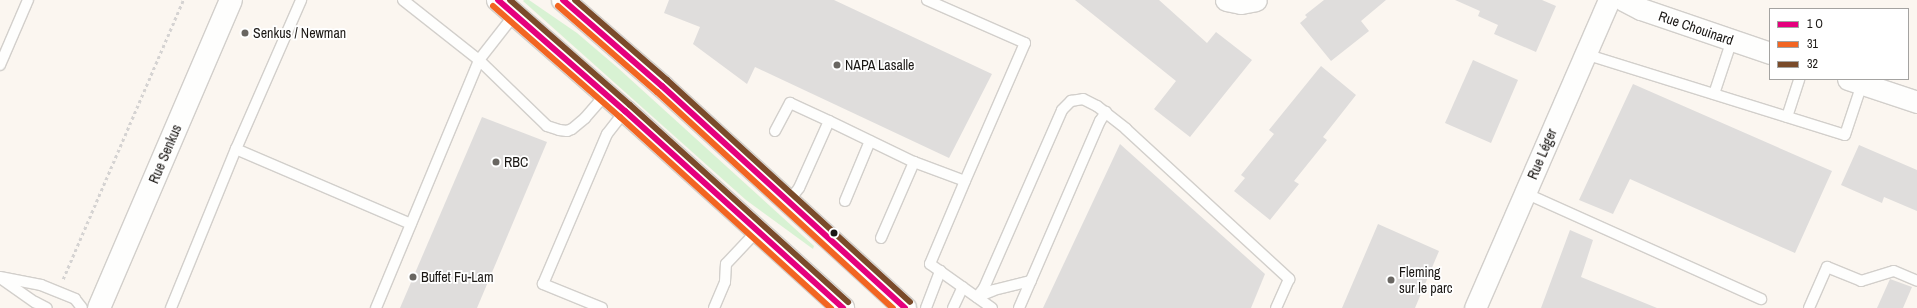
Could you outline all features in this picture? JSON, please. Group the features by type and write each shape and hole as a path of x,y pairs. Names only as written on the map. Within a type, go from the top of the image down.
{"main road":[{"name":"Rue Senkus","path":"99,308 231,0"},
{"path":"498,0 606,94 843,308"},
{"path":"563,0 662,86 905,308"}],"street":[{"path":"1226,0 1241,3 1256,0"},
{"name":"Rue Léger","path":"1475,308 1609,0"},
{"name":"Rue Chouinard","path":"1624,0 1642,10 1769,53"},
{"path":"1855,81 1917,102"}],"lane":[{"path":"0,65 28,0"},
{"path":"171,308 236,149 301,0"},
{"path":"403,0 479,60 547,126 567,131 577,127 606,94"},
{"path":"927,0 1025,43 930,264 992,308"},
{"path":"376,308 479,60 515,14"},
{"path":"1714,94 1732,40"},
{"path":"1585,54 1844,135 1855,81"},
{"path":"1787,117 1799,80"},
{"path":"977,296 984,288 1062,110 1071,101 1083,99 1098,106 1126,129 1289,279 1276,308"},
{"path":"775,132 790,103 914,162 964,182"},
{"path":"602,308 543,284 606,134 625,111"},
{"path":"1019,308 1100,121 1106,112"},
{"path":"788,202 799,188 829,121"},
{"path":"845,201 870,141"},
{"path":"236,149 411,224"},
{"path":"881,238 914,162"},
{"path":"1525,193 1762,299"},
{"path":"714,308 725,282 726,264 758,230"},
{"path":"1809,308 1827,267 1862,281 1894,271 1917,281"},
{"path":"926,308 940,271"},
{"path":"0,278 35,302 47,308"},
{"path":"0,278 40,285 75,299 82,308"},
{"path":"977,296 994,290 1031,281"},
{"path":"953,308 963,287"}],"path":[{"path":"61,284 183,0"}],"green space":[{"path":"529,0 577,33 618,68 814,246 813,249 746,200 523,1"}],"building":[{"path":"669,0 834,0 992,74 949,158 755,67 747,84 693,44 700,27 664,13"},
{"path":"1075,0 1159,0 1207,43 1216,32 1252,60 1190,137 1154,109 1176,81"},
{"path":"1324,0 1386,0 1361,21 1369,31 1331,61 1300,23 1307,17 1305,15"},
{"path":"1455,0 1542,0 1556,6 1536,52 1494,34 1498,25 1478,16 1480,11"},
{"path":"1473,60 1518,80 1491,143 1445,123"},
{"path":"1321,66 1356,95 1323,137 1327,140 1294,181 1299,184 1270,220 1234,191 1245,178 1241,175 1274,134 1269,130"},
{"path":"1633,84 1832,171 1795,253 1630,179 1613,214 1579,200"},
{"path":"482,117 547,142 477,308 400,308"},
{"path":"1120,144 1265,274 1251,308 1043,308"},
{"path":"1859,145 1917,170 1917,211 1884,197 1882,203 1841,185"},
{"name":"Fleming sur le parc","path":"1378,224 1439,251 1415,308 1342,308"},
{"path":"1570,230 1593,240 1581,277 1657,308 1541,308"},
{"path":"1890,279 1912,287 1903,308 1877,308"}],"transit line":[{"path":"498,0 625,111 843,308"},
{"name":"32","path":"510,0 630,105 848,302"},
{"path":"563,0 662,86 905,308"},
{"name":"32","path":"575,0 667,80 910,302"},
{"name":"31","path":"493,6 620,117 831,308"},
{"name":"31","path":"558,6 657,92 893,308"}],"place":[{"name":"Senkus / Newman","path":"245,33"},
{"name":"NAPA Lasalle","path":"837,65"},
{"name":"RBC","path":"496,162"},
{"name":"Buffet Fu-Lam","path":"413,277"},
{"name":"Fleming sur le parc","path":"1391,280"}]}
